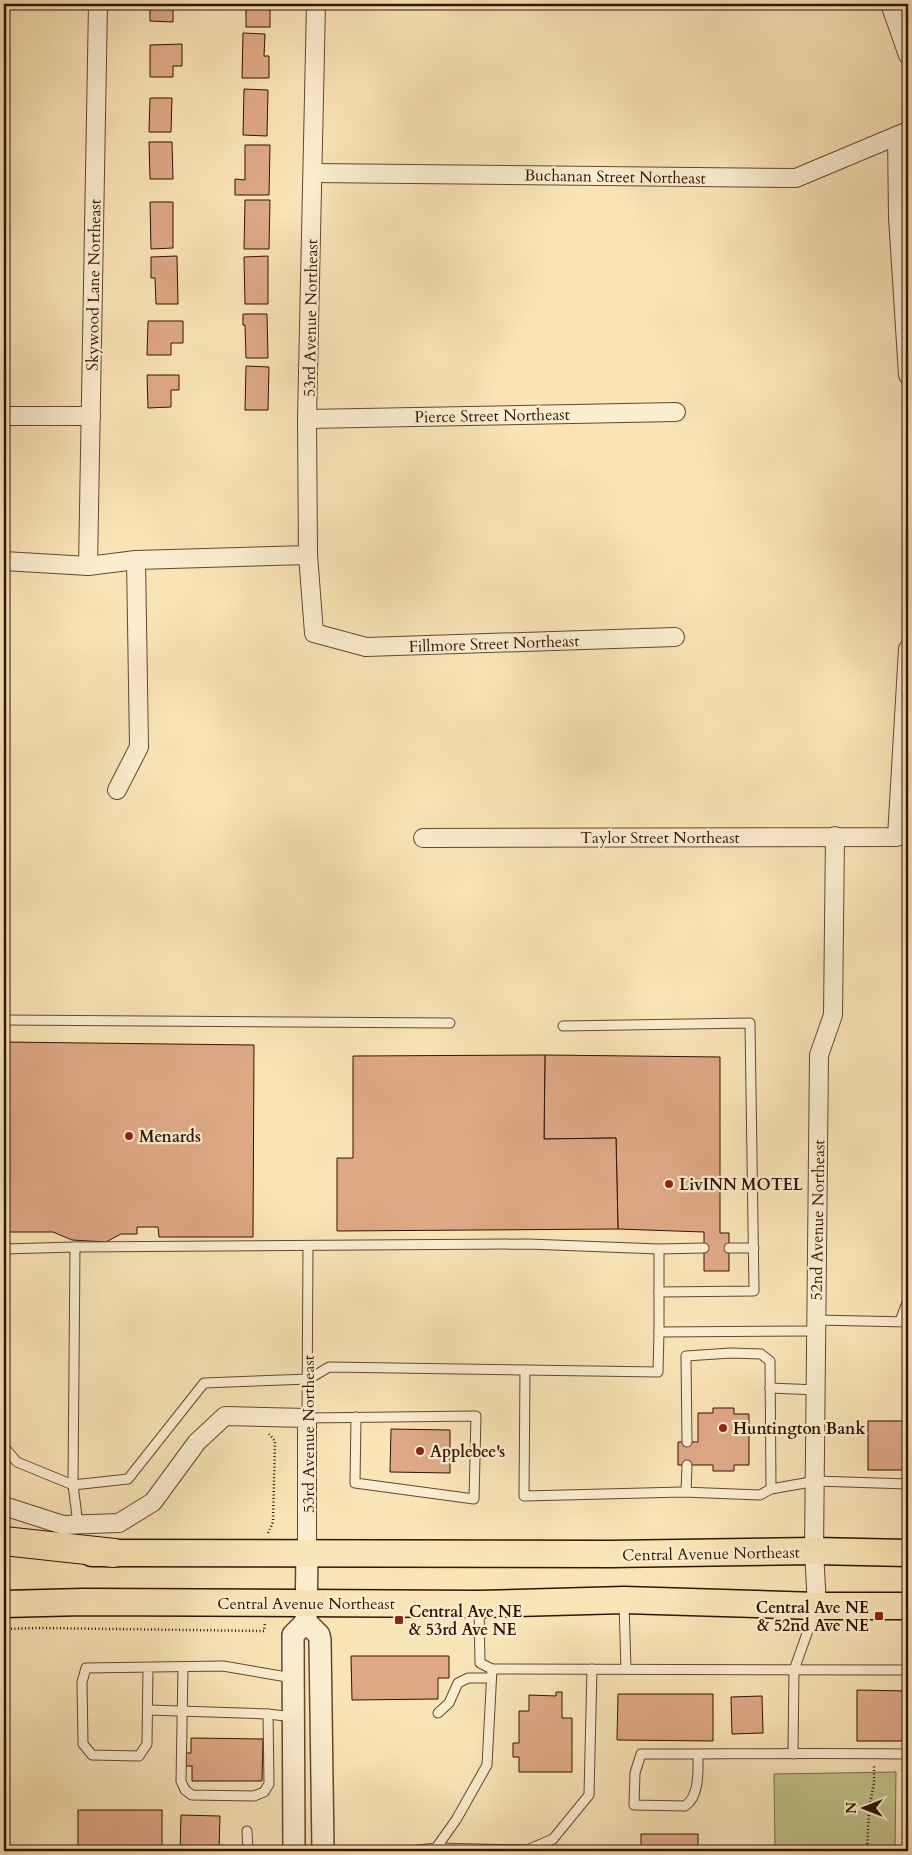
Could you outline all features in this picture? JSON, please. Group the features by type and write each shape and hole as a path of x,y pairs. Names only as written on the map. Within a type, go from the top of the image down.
{"highway":[{"path":"4,1541 114,1553"}],"main road":[{"name":"Central Avenue Northeast","path":"4,1553 611,1554 814,1551 908,1553"},
{"name":"Central Avenue Northeast","path":"4,1604 84,1602 268,1603 306,1613 479,1604 624,1600 817,1606 908,1606"}],"street":[{"name":"Skywood Lane Northeast","path":"88,566 98,4"},
{"name":"53rd Avenue Northeast","path":"314,633 308,555 307,419 316,4"},
{"path":"890,4 908,54"},
{"path":"903,134 898,217 908,375"},
{"name":"Buchanan Street Northeast","path":"313,173 796,178 903,134"},
{"name":"Pierce Street Northeast","path":"307,419 676,412"},
{"path":"4,416 91,416"},
{"path":"4,560 88,566 136,560 308,555"},
{"path":"117,790 139,747 136,560"},
{"name":"Fillmore Street Northeast","path":"314,633 366,647 675,637"},
{"name":"Taylor Street Northeast","path":"423,838 897,837 908,649"},
{"name":"52nd Avenue Northeast","path":"817,1606 814,1551 819,1055 833,1015 835,836"},
{"path":"4,1506 63,1525 119,1523 153,1502 197,1442 224,1416 308,1418"},
{"name":"53rd Avenue Northeast","path":"306,1613 308,1418"},
{"path":"294,1851 293,1636 306,1613 320,1635 323,1851"}],"lane":[{"path":"4,1020 450,1023"},
{"path":"564,1026 750,1024 754,1291 660,1292"},
{"path":"4,1249 528,1244 659,1249 704,1248"},
{"name":"53rd Avenue Northeast","path":"308,1246 308,1418"},
{"path":"75,1247 73,1484 78,1524"},
{"path":"729,1248 754,1248"},
{"path":"4,1447 17,1462 73,1484 128,1479 204,1383 309,1380 329,1367 658,1372 660,1332 659,1249"},
{"path":"660,1332 904,1321 908,1300"},
{"path":"687,1442 686,1356 731,1353 761,1354 770,1361 771,1489"},
{"path":"525,1370 524,1496 686,1492 760,1495 771,1489 816,1481 908,1484"},
{"path":"770,1388 817,1390"},
{"path":"308,1418 356,1417 476,1416 474,1499 355,1483 356,1417"},
{"path":"686,1492 687,1465"},
{"path":"624,1600 626,1669"},
{"path":"479,1604 480,1662 492,1673"},
{"path":"793,1754 794,1670 817,1606"},
{"path":"148,1667 148,1744 139,1756 92,1755 83,1744 82,1682 86,1668 148,1667 183,1667 224,1666 294,1678"},
{"path":"183,1667 181,1781 185,1790 192,1795 254,1796 264,1792 269,1784 268,1714"},
{"path":"409,1851 436,1848 527,1850 554,1839 589,1795 592,1669"},
{"path":"438,1714 448,1703 458,1683 468,1678 492,1673 592,1669 908,1670"},
{"path":"436,1848 456,1820 487,1765 492,1673"},
{"path":"148,1710 268,1714 294,1717"},
{"path":"698,1754 698,1775 691,1802 685,1806 634,1805 635,1773 641,1754 698,1754 908,1754"},
{"path":"247,1831 248,1851"}],"path":[{"path":"266,1417 266,1431 275,1441 273,1522 266,1536 268,1554"},
{"path":"4,1629 264,1631 268,1603"},
{"path":"867,1851 869,1808 874,1783 874,1754"}],"green space":[{"path":"896,1772 895,1851 775,1851 774,1774"}],"building":[{"path":"150,4 173,4 173,22 150,21"},
{"path":"246,4 270,4 270,27 246,27"},
{"path":"243,33 265,34 264,56 269,56 269,78 242,78"},
{"path":"182,44 182,66 173,66 173,77 150,77 150,45"},
{"path":"244,89 268,90 267,136 243,135"},
{"path":"150,98 172,98 171,132 149,132"},
{"path":"149,142 172,142 173,179 150,179"},
{"path":"245,145 270,145 269,195 235,195 235,179 245,180"},
{"path":"245,200 270,200 269,249 244,249"},
{"path":"150,202 173,202 173,248 151,249"},
{"path":"177,256 178,304 156,304 155,278 151,278 151,257"},
{"path":"268,256 268,304 245,304 244,257"},
{"path":"243,314 267,314 268,358 246,358"},
{"path":"148,321 183,321 183,343 171,343 171,355 147,355"},
{"path":"246,366 269,367 268,410 245,410"},
{"path":"147,375 179,375 179,390 171,390 171,407 148,408"},
{"name":"Menards","path":"4,1042 254,1045 253,1237 159,1237 158,1227 137,1227 137,1234 121,1234 106,1242 72,1240 53,1232 4,1232"},
{"name":"LivINN MOTEL","path":"545,1055 720,1057 720,1233 729,1233 729,1271 704,1271 704,1232 618,1229 616,1138 544,1139"},
{"path":"545,1055 544,1139 616,1138 618,1229 337,1231 337,1158 353,1158 353,1056"},
{"name":"Huntington Bank","path":"713,1408 734,1408 734,1414 749,1414 749,1465 734,1465 734,1471 713,1471 713,1465 678,1465 678,1442 698,1442 698,1413 713,1413"},
{"path":"868,1421 908,1421 908,1470 868,1470"},
{"name":"Applebee's","path":"391,1429 450,1430 450,1473 390,1472"},
{"path":"351,1656 449,1656 449,1678 438,1678 438,1699 352,1700"},
{"path":"857,1690 908,1691 908,1741 857,1741"},
{"path":"556,1692 562,1692 562,1718 572,1718 572,1772 519,1772 519,1757 513,1757 513,1743 519,1743 519,1711 529,1711 529,1695 556,1696"},
{"path":"618,1694 713,1694 713,1741 617,1740"},
{"path":"762,1696 763,1733 732,1734 731,1697"},
{"path":"191,1738 263,1739 262,1781 192,1781 192,1766 186,1766 186,1753 191,1753"},
{"path":"78,1810 162,1810 162,1851 78,1851"},
{"path":"181,1815 220,1816 219,1851 180,1851"},
{"path":"641,1834 698,1834 698,1851 641,1851"}],"place":[{"name":"Menards","path":"129,1136"},
{"name":"LivINN MOTEL","path":"669,1184"},
{"name":"Huntington Bank","path":"723,1428"},
{"name":"Applebee's","path":"420,1451"},
{"name":"Central Ave NE & 52nd Ave NE","path":"879,1616"},
{"name":"Central Ave NE & 53rd Ave NE","path":"399,1620"}]}
